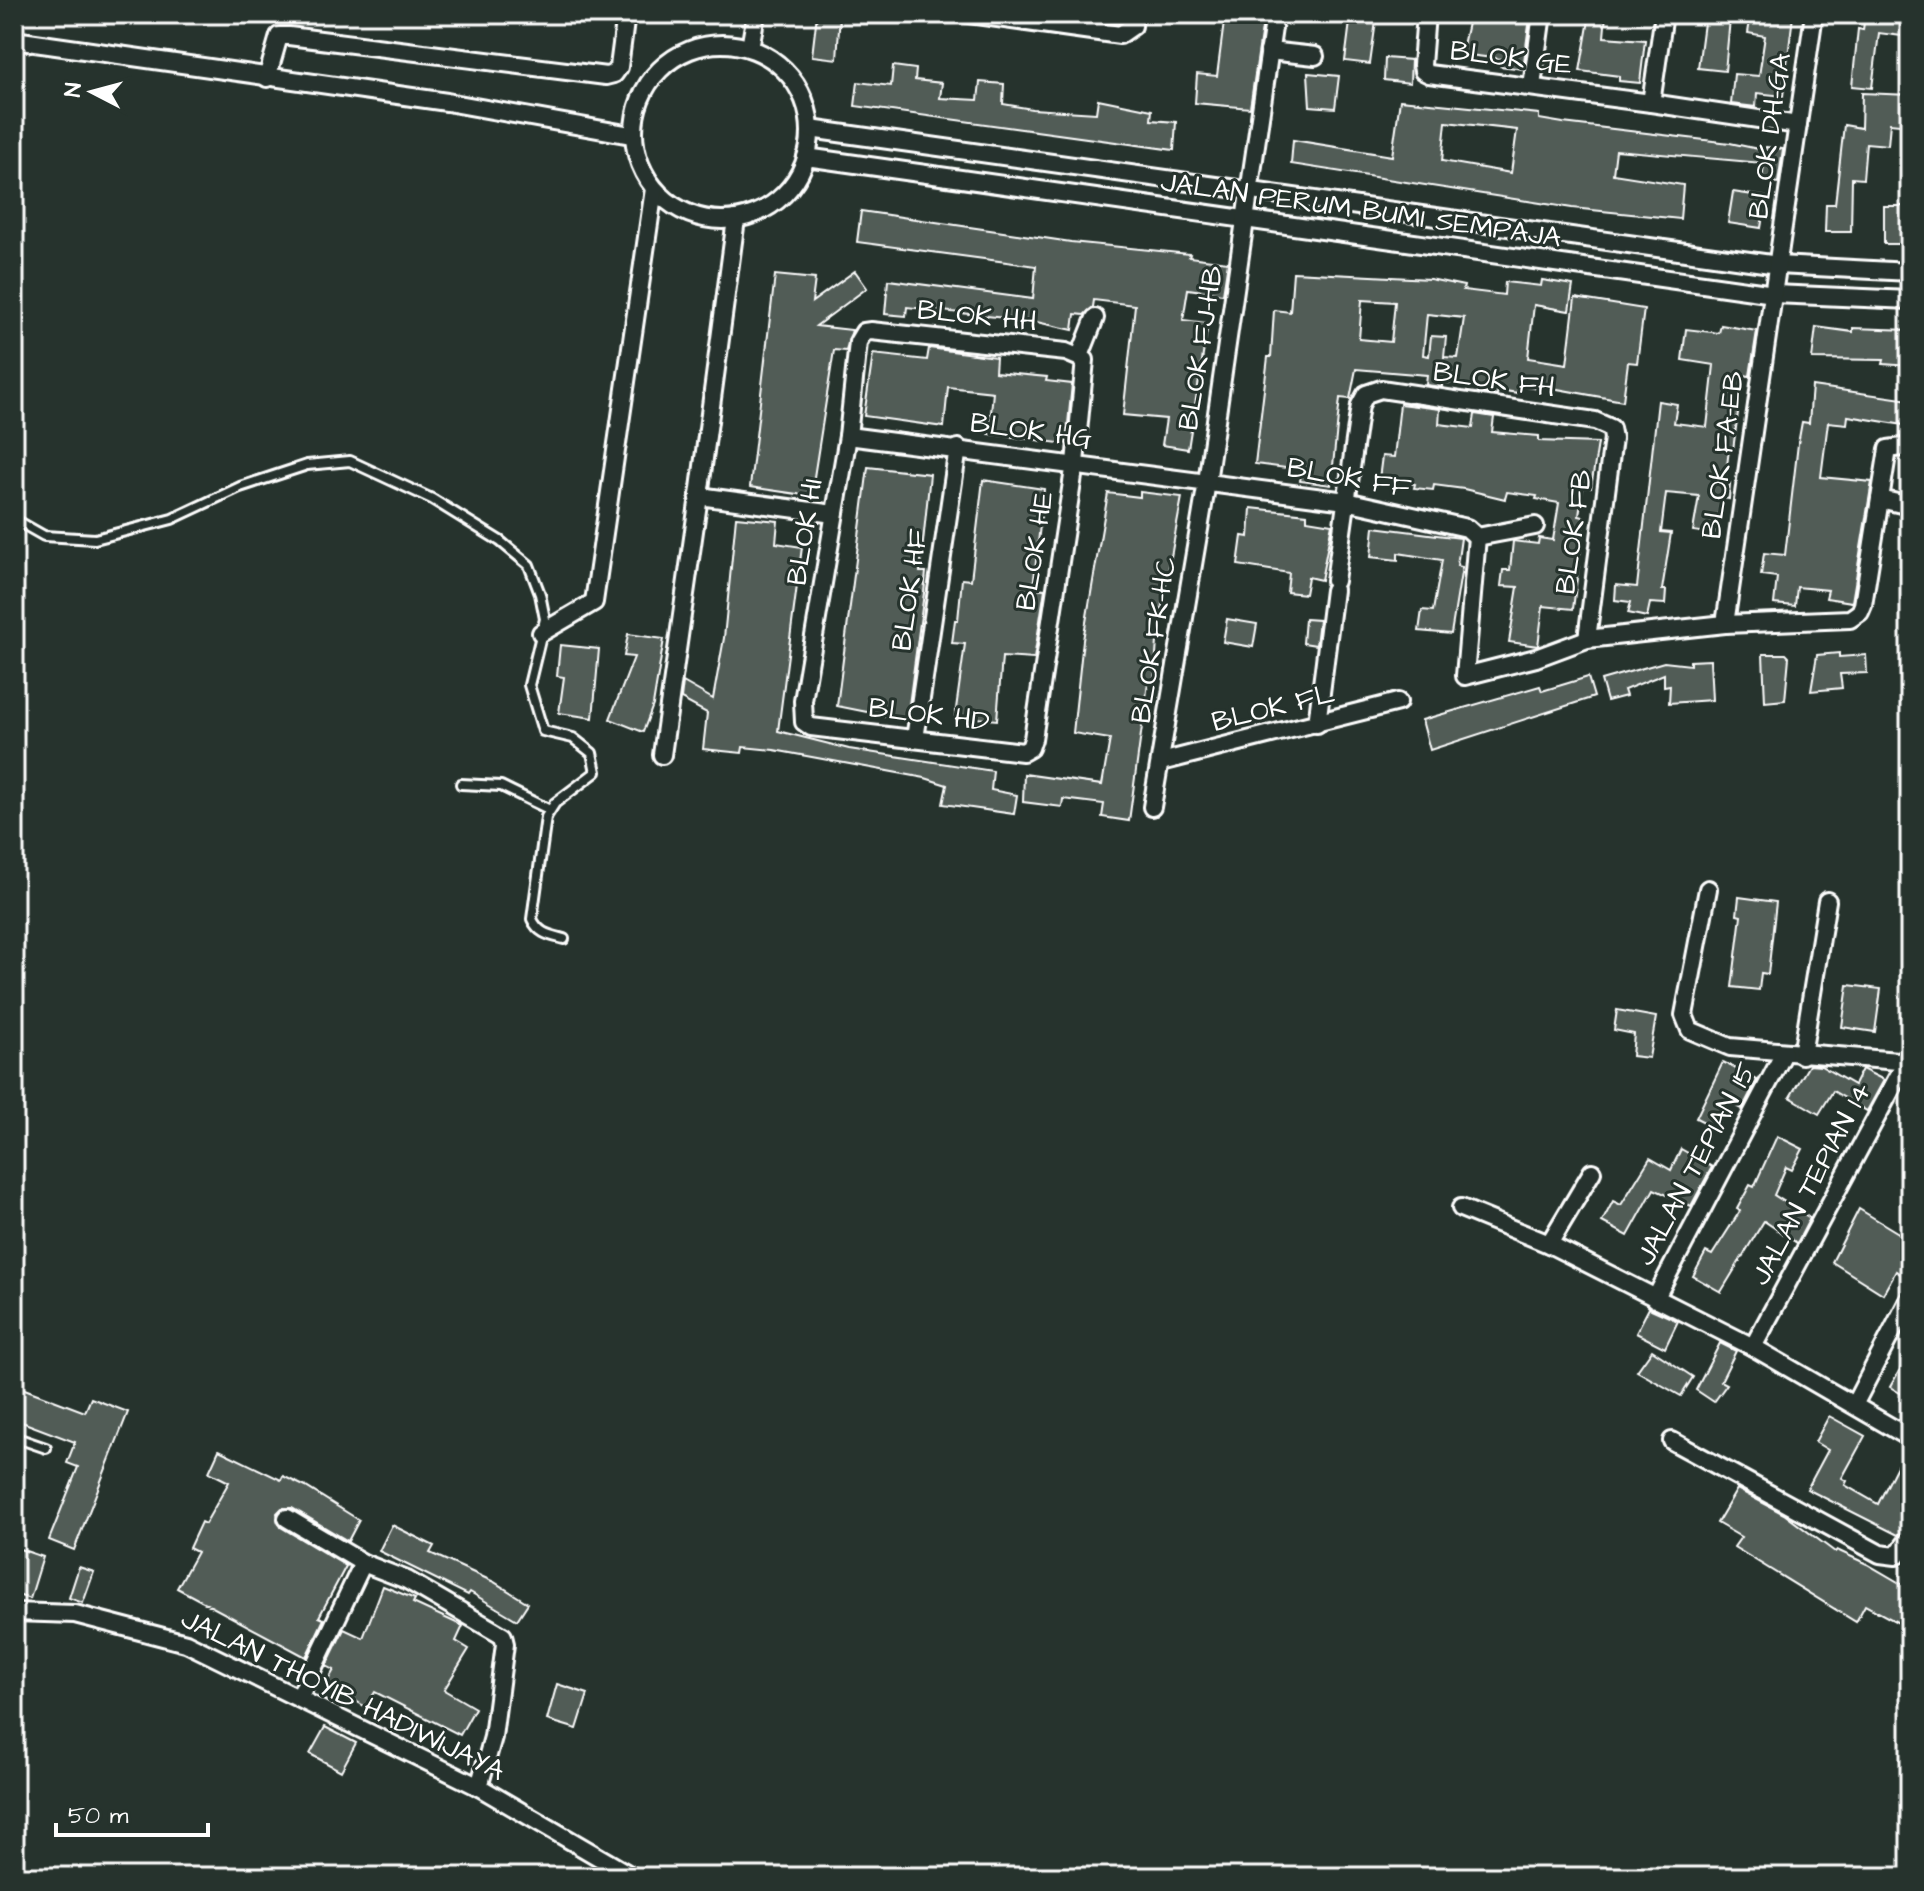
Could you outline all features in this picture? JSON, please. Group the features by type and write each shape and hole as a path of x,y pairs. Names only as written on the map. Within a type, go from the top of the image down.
{"street":[{"path":"267,78 279,36 606,76 614,74 619,67 626,14"},
{"path":"750,48 756,14"},
{"path":"969,14 1011,17 1120,35 1133,26 1134,14"},
{"name":"BLOK FJ-HB","path":"1207,482 1275,14"},
{"name":"BLOK GE","path":"1426,14 1423,71 1798,125"},
{"path":"1532,86 1542,14"},
{"path":"1651,103 1664,14"},
{"name":"BLOK DH-GA","path":"1774,294 1814,14"},
{"path":"14,40 447,102 631,135"},
{"path":"705,44 750,48 764,54 788,73 804,99 810,129 806,157 796,179 780,198 760,212 736,219 706,219 677,209 654,189 639,163 631,135 639,102 654,76 677,56 705,44"},
{"path":"1269,51 1315,56"},
{"name":"JALAN PERUM BUMI SEMPAJA","path":"810,129 1778,265 1910,272"},
{"name":"JALAN PERUM BUMI SEMPAJA","path":"806,157 1247,222 1774,294 1910,300"},
{"path":"541,633 594,602 654,189"},
{"path":"662,755 736,219"},
{"name":"BLOK FA-EB","path":"1725,624 1774,294"},
{"name":"BLOK HE","path":"1033,739 1075,463 1083,363 1095,318"},
{"name":"BLOK HH","path":"858,342 864,332 871,331 1083,363"},
{"name":"BLOK HI","path":"811,727 804,722 803,701 848,436 858,342"},
{"name":"BLOK FH","path":"1346,501 1360,405 1366,394 1381,389 1580,418 1605,424 1612,432"},
{"name":"BLOK FB","path":"1587,639 1612,432"},
{"name":"BLOK HG","path":"848,436 1207,482"},
{"path":"1535,526 1477,537 1465,676 1536,658 1587,639 1725,624 1855,617 1863,605 1888,449 1910,446"},
{"name":"BLOK HF","path":"915,739 958,448"},
{"name":"BLOK FF","path":"1207,482 1346,501 1467,528 1477,537"},
{"name":"BLOK FK-HC","path":"1152,807 1207,482"},
{"path":"699,496 834,514"},
{"path":"1880,499 1910,506"},
{"path":"1317,724 1346,501"},
{"name":"BLOK FL","path":"1161,762 1398,702"},
{"name":"BLOK HD","path":"811,727 1023,752 1030,748 1033,739"},
{"path":"1708,889 1684,1015 1690,1030 1708,1041 1730,1047 1908,1062"},
{"path":"1802,1055 1827,901"},
{"name":"JALAN TEPIAN 14","path":"1753,1347 1908,1062 1910,1044"},
{"name":"JALAN TEPIAN 15","path":"1655,1299 1784,1053"},
{"path":"1549,1244 1592,1172"},
{"path":"1461,1208 1549,1244 1753,1347 1910,1438"},
{"path":"1854,1405 1910,1297"},
{"path":"1672,1441 1880,1554 1896,1556 1910,1538"},
{"path":"287,1518 363,1563 407,1580 505,1639 493,1737 479,1787"},
{"path":"299,1698 363,1563"},
{"name":"JALAN THOYIB HADIWIJAYA","path":"14,1612 75,1614 160,1635 212,1655 479,1787 633,1877"}],"lane":[{"path":"14,519 44,536 95,539 172,519 240,487 307,465 350,461 432,499 500,541 529,565 540,594 545,619 529,685 543,731 573,738 592,753 596,772 548,809 532,919 536,928 545,934 564,939"},
{"path":"461,784 501,786 548,809"},
{"path":"14,1437 46,1448"}],"building":[{"path":"817,14 840,14 837,59 812,56"},
{"path":"1225,14 1264,15 1250,108 1195,103 1197,74 1217,76"},
{"path":"1351,14 1377,14 1370,64 1345,61"},
{"path":"1470,14 1530,18 1523,69 1500,66 1500,59 1461,54"},
{"path":"1590,14 1606,14 1604,37 1645,40 1640,83 1619,81 1619,76 1580,71"},
{"path":"1751,14 1793,16 1783,96 1757,93 1756,107 1731,104 1734,74 1759,76 1765,36 1748,33"},
{"path":"1865,14 1902,14 1902,18 1910,19 1910,37 1879,33 1872,88 1852,86 1858,29 1863,30"},
{"path":"1705,15 1730,19 1725,71 1698,68"},
{"path":"1385,58 1411,60 1410,83 1384,80"},
{"path":"893,66 916,69 915,80 942,83 940,98 978,100 980,82 1004,84 1003,104 1032,109 1096,113 1098,99 1152,110 1151,120 1176,122 1174,150 855,106 858,82 891,86"},
{"path":"1308,73 1339,76 1335,108 1310,106"},
{"path":"1862,93 1910,95 1910,125 1890,123 1888,145 1866,143 1863,179 1852,178 1851,232 1825,232 1826,204 1835,204 1844,125 1861,128"},
{"path":"1400,100 1539,114 1539,119 1563,123 1730,143 1763,150 1762,163 1616,150 1613,174 1683,185 1680,219 1572,208 1291,164 1293,140 1392,156","holes":["1446,122 1517,130 1511,173 1442,161"]},
{"path":"1766,147 1783,149 1778,183 1762,181"},
{"path":"1733,192 1766,197 1761,228 1728,223"},
{"path":"1884,206 1909,206 1909,244 1884,244"},
{"path":"861,211 1071,242 1190,254 1189,257 1228,262 1223,294 1188,289 1183,320 1208,323 1188,449 1162,445 1166,419 1123,415 1135,305 1094,300 1093,307 1084,315 1075,314 1073,330 1032,321 907,307 906,316 885,314 888,280 1033,299 1036,266 857,242"},
{"path":"855,271 867,288 816,326 852,330 846,351 834,350 811,496 750,487 775,275 815,279 812,302"},
{"path":"1293,272 1430,279 1464,286 1463,290 1504,295 1505,282 1541,286 1542,280 1573,285 1569,311 1534,305 1528,358 1567,364 1575,298 1644,309 1637,363 1628,362 1623,401 1541,386 1541,389 1518,386 1518,393 1498,390 1497,395 1478,392 1476,386 1442,382 1442,387 1426,385 1427,375 1356,369 1350,399 1340,398 1331,485 1300,481 1302,470 1255,464 1268,357 1271,357 1274,310 1290,312","holes":["1362,300 1395,302 1391,342 1359,339","1427,314 1464,318 1458,358 1444,357 1446,337 1431,336 1429,356 1423,355"]},
{"path":"1721,325 1757,331 1750,376 1743,375 1733,450 1729,449 1725,483 1730,483 1729,499 1723,498 1714,534 1693,531 1699,496 1666,493 1661,532 1671,533 1662,590 1666,590 1665,604 1650,603 1647,617 1628,613 1631,602 1615,600 1616,585 1637,587 1658,401 1677,404 1674,423 1707,427 1714,365 1682,360 1686,329 1719,333"},
{"path":"1816,327 1853,332 1853,328 1910,330 1910,366 1883,364 1884,360 1812,359"},
{"path":"929,348 996,357 995,372 1047,377 1046,381 1072,384 1066,444 989,434 993,392 948,387 944,427 864,416 873,354 927,360"},
{"path":"1812,386 1910,400 1910,426 1848,416 1847,424 1828,422 1821,477 1872,482 1852,602 1826,598 1828,590 1797,587 1795,606 1774,604 1777,577 1761,575 1764,553 1785,555 1798,444 1802,422 1809,423"},
{"path":"1400,404 1440,409 1439,424 1473,428 1475,414 1494,417 1492,432 1539,436 1539,441 1598,443 1591,488 1583,487 1579,516 1584,517 1573,609 1543,606 1538,646 1509,642 1518,587 1501,586 1503,570 1510,570 1513,541 1538,544 1539,538 1553,540 1559,503 1507,492 1505,499 1434,485 1433,490 1414,488 1415,484 1379,479 1382,456 1394,457"},
{"path":"868,467 930,474 920,572 926,572 907,720 837,706"},
{"path":"983,480 1044,489 1033,588 1045,589 1034,659 1002,657 997,720 955,716 965,644 952,643 962,579 971,580"},
{"path":"1140,492 1182,497 1158,627 1154,684 1148,683 1129,821 1102,817 1104,804 1063,799 1062,807 1023,802 1024,774 1102,785 1110,739 1073,733 1083,640 1108,493 1140,497"},
{"path":"1251,508 1307,514 1307,520 1332,524 1321,580 1308,577 1305,594 1287,592 1289,573 1238,565 1242,536 1249,537"},
{"path":"736,517 778,521 776,543 802,547 778,731 849,749 993,771 991,790 1017,795 1014,814 943,804 947,785 925,778 774,750 743,747 742,753 703,749 707,713 681,699 683,682 713,699 724,638"},
{"path":"1374,527 1461,538 1457,566 1462,567 1451,634 1419,631 1422,610 1433,611 1442,560 1398,553 1398,560 1371,557"},
{"path":"1227,619 1257,624 1253,647 1223,642"},
{"path":"1305,619 1319,620 1316,645 1303,643"},
{"path":"628,634 664,639 653,705 643,732 610,719 634,657 624,656"},
{"path":"560,645 599,649 593,718 559,713 564,677 557,676"},
{"path":"1839,653 1839,657 1866,655 1867,673 1840,674 1842,688 1811,691 1817,655"},
{"path":"1763,654 1786,654 1789,657 1785,700 1765,702"},
{"path":"1710,660 1712,700 1669,703 1670,685 1664,686 1664,674 1624,690 1626,696 1607,701 1601,680 1664,662 1690,665 1690,661"},
{"path":"1588,677 1594,697 1430,750 1422,720 1540,686 1542,691"},
{"path":"1739,897 1776,902 1768,974 1761,973 1759,990 1732,987 1741,916 1737,915"},
{"path":"1848,985 1881,989 1875,1032 1842,1027"},
{"path":"1617,1010 1656,1017 1649,1058 1632,1056 1634,1034 1614,1030"},
{"path":"1723,1062 1757,1080 1742,1109 1729,1102 1716,1128 1696,1118"},
{"path":"1809,1065 1821,1066 1854,1085 1862,1069 1884,1080 1867,1111 1833,1091 1819,1114 1790,1097"},
{"path":"1777,1136 1803,1149 1792,1170 1786,1167 1774,1195 1810,1218 1797,1243 1764,1221 1721,1292 1693,1276 1706,1252 1712,1255 1740,1211 1737,1209 1750,1185 1754,1187"},
{"path":"1681,1149 1712,1167 1691,1206 1654,1189 1628,1236 1602,1222 1613,1201 1621,1205 1650,1158 1671,1170"},
{"path":"1859,1209 1910,1240 1910,1281 1896,1271 1883,1294 1832,1262"},
{"path":"1649,1308 1678,1321 1665,1348 1636,1333"},
{"path":"1720,1343 1736,1351 1721,1381 1727,1384 1714,1402 1696,1390"},
{"path":"1652,1350 1693,1377 1681,1396 1637,1371"},
{"path":"1910,1352 1910,1388 1905,1396 1890,1387"},
{"path":"14,1385 85,1412 91,1398 128,1412 74,1550 49,1540 78,1467 67,1463 75,1442 14,1419"},
{"path":"1829,1416 1865,1436 1842,1478 1847,1481 1845,1485 1878,1504 1906,1448 1910,1449 1910,1527 1898,1535 1807,1489 1828,1450 1815,1442"},
{"path":"219,1450 281,1480 283,1476 306,1487 359,1520 348,1541 292,1508 282,1508 277,1513 281,1527 346,1566 319,1617 324,1619 306,1657 177,1588 197,1552 189,1548 201,1522 205,1524 229,1482 209,1472"},
{"path":"1737,1489 1784,1514 1835,1552 1837,1550 1867,1564 1910,1589 1910,1629 1865,1605 1856,1622 1734,1547 1741,1537 1717,1523"},
{"path":"392,1525 434,1546 430,1553 494,1582 528,1603 517,1620 470,1592 468,1595 379,1551"},
{"path":"14,1547 43,1557 30,1599 14,1594"},
{"path":"79,1567 94,1572 83,1603 69,1598"},
{"path":"383,1586 415,1599 413,1603 463,1626 456,1641 469,1649 444,1690 475,1708 460,1735 375,1692 366,1707 326,1684 334,1670 326,1666 344,1629 363,1638"},
{"path":"557,1684 588,1694 577,1729 547,1720"},
{"path":"325,1727 356,1743 341,1771 310,1754"}]}
